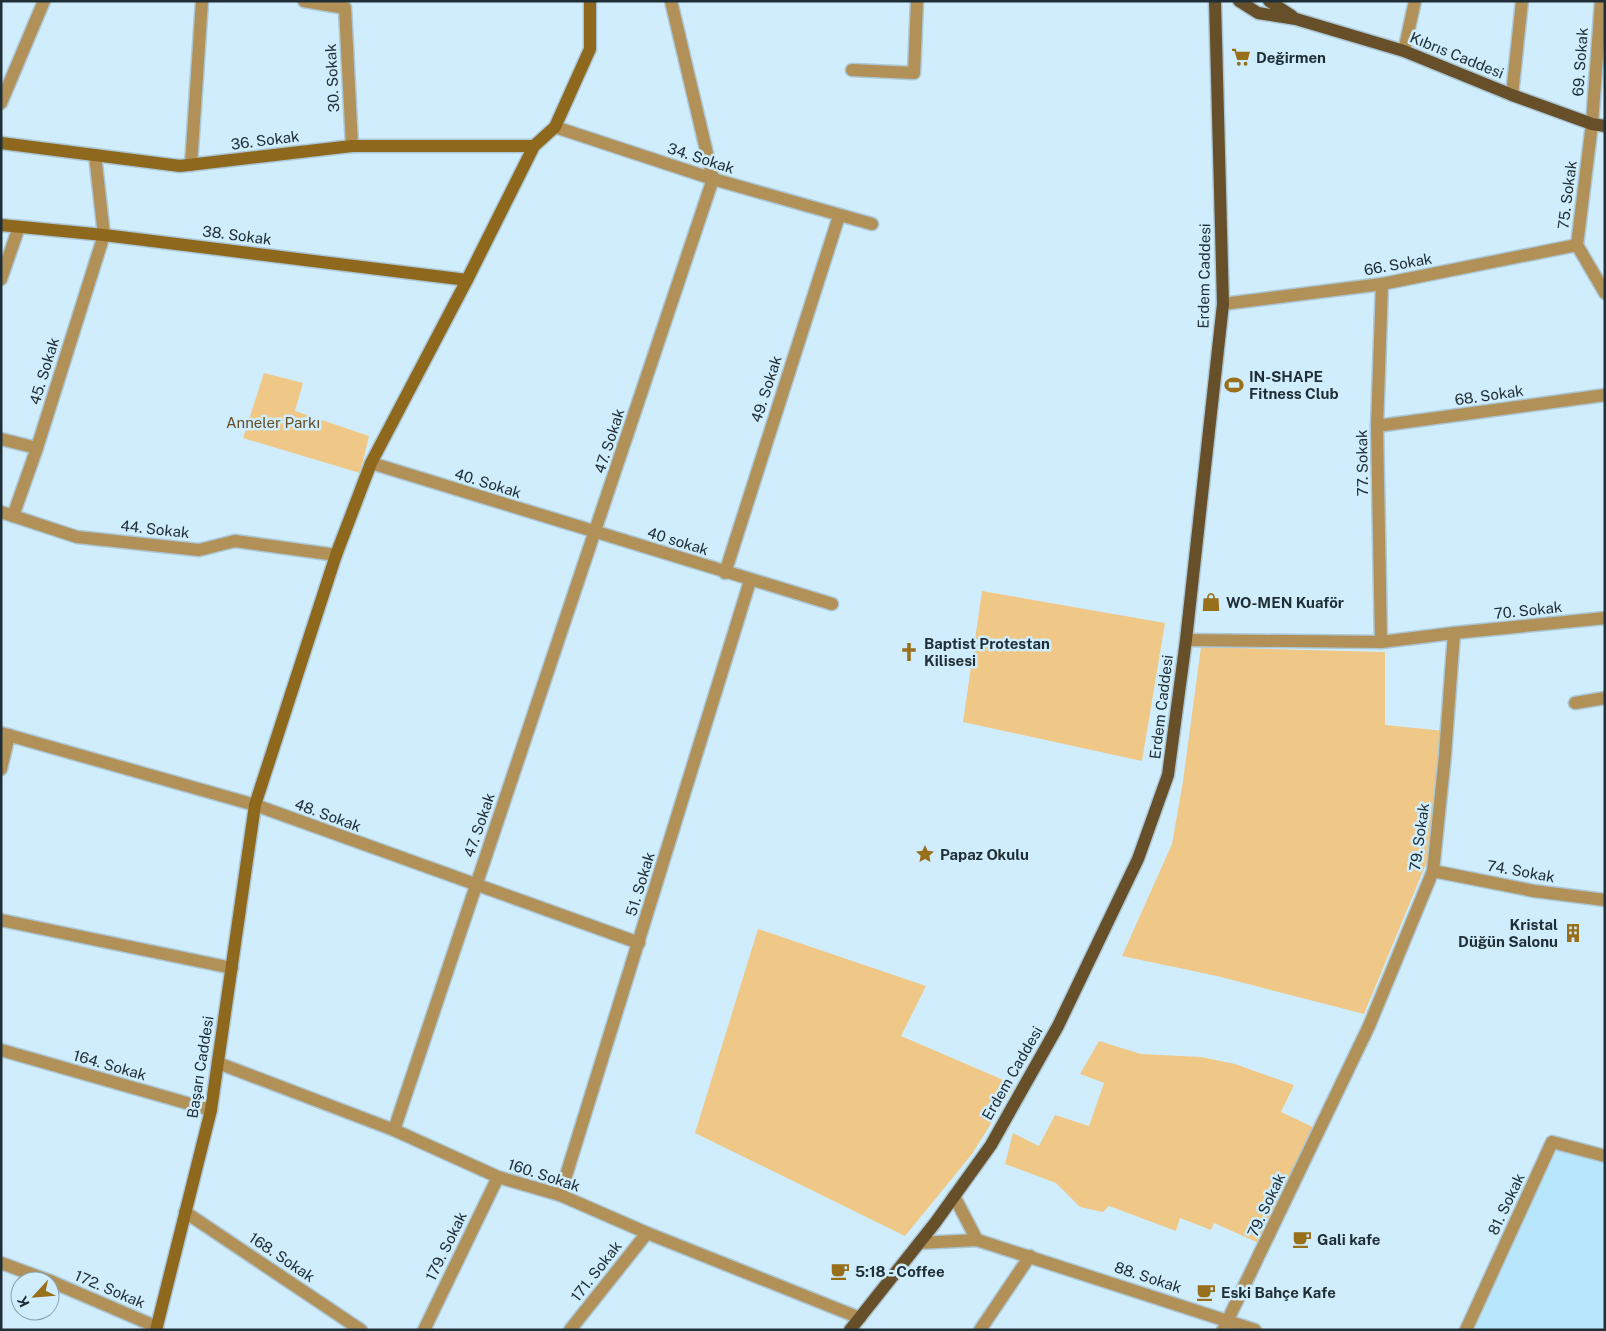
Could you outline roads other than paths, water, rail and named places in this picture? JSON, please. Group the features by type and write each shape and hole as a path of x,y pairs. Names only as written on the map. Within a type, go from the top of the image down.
{"main road":[{"path":"534,146 555,127 590,49 590,1"},
{"name":"Erdem Caddesi","path":"850,1330 919,1243 990,1145 1058,1026 1138,859 1168,775 1186,640 1223,304 1215,1"},
{"name":"Kıbrıs Caddesi","path":"1240,1 1258,13 1296,18 1404,51 1512,95 1598,125"},
{"name":"Kıbrıs Caddesi","path":"1269,1 1296,18"},
{"name":"36. Sokak","path":"1,143 166,164 191,165 352,146 534,146"},
{"name":"Başarı Caddesi","path":"156,1328 211,1110 255,805 336,555 371,463 468,280 534,146"},
{"name":"38. Sokak","path":"1,225 104,235 468,280"}],"street":[{"path":"1,103 44,1"},
{"name":"30. Sokak","path":"304,1 345,8 352,146"},
{"path":"670,1 713,179"},
{"path":"852,70 914,73 917,1"},
{"path":"1404,51 1415,1"},
{"path":"1512,95 1522,1"},
{"name":"69. Sokak","path":"1598,125 1600,1"},
{"path":"191,165 198,2"},
{"name":"75. Sokak","path":"1598,125 1577,245 1605,293"},
{"name":"34. Sokak","path":"555,127 713,179 872,224"},
{"path":"95,155 104,235"},
{"name":"47. Sokak","path":"394,1130 596,534 713,179"},
{"name":"49. Sokak","path":"725,573 839,216"},
{"path":"1,279 19,226"},
{"name":"45. Sokak","path":"7,514 38,448 104,235"},
{"name":"66. Sokak","path":"1223,304 1382,284 1577,245"},
{"name":"77. Sokak","path":"1381,642 1377,426 1382,284"},
{"name":"68. Sokak","path":"1377,426 1605,395"},
{"path":"1,439 38,448"},
{"name":"40. Sokak","path":"371,463 596,534"},
{"name":"44. Sokak","path":"7,514 77,537 199,550 235,541 336,555"},
{"name":"40 sokak","path":"596,534 832,604"},
{"name":"51. Sokak","path":"560,1195 750,581"},
{"name":"70. Sokak","path":"1454,633 1605,618"},
{"path":"1186,640 1381,642 1454,633"},
{"name":"79. Sokak","path":"1226,1325 1369,1026 1433,872 1445,755 1454,633"},
{"path":"1575,703 1605,698"},
{"path":"1,769 5,734"},
{"name":"48. Sokak","path":"5,734 255,805 639,943"},
{"name":"74. Sokak","path":"1433,872 1534,891 1605,900"},
{"path":"1,920 232,968"},
{"name":"164. Sokak","path":"1,1050 211,1110"},
{"name":"160. Sokak","path":"218,1063 394,1130 498,1177 560,1195 647,1233 860,1318"},
{"name":"81. Sokak","path":"1466,1330 1552,1142 1605,1156"},
{"name":"179. Sokak","path":"424,1330 498,1177"},
{"path":"954,1196 976,1240"},
{"name":"168. Sokak","path":"185,1212 361,1330"},
{"name":"171. Sokak","path":"570,1330 647,1233"},
{"name":"88. Sokak","path":"919,1243 976,1240 1030,1256 1226,1325 1255,1330"},
{"path":"980,1330 1030,1256"},
{"name":"172. Sokak","path":"1,1263 23,1271"},
{"name":"172. Sokak","path":"60,1285 156,1328"}],"place":[{"name":"Değirmen","path":"1241,57"},
{"name":"IN-SHAPE Fitness Club","path":"1234,385"},
{"name":"WO-MEN Kuaför","path":"1211,602"},
{"name":"Baptist Protestan Kilisesi","path":"909,652"},
{"name":"Papaz Okulu","path":"925,854"},
{"name":"Kristal Düğün Salonu","path":"1573,933"},
{"name":"Gali kafe","path":"1302,1239"},
{"name":"5:18 - Coffee","path":"840,1271"},
{"name":"Eski Bahçe Kafe","path":"1206,1292"}],"park label":[{"name":"Anneler Parkı","path":"273,422"}]}
